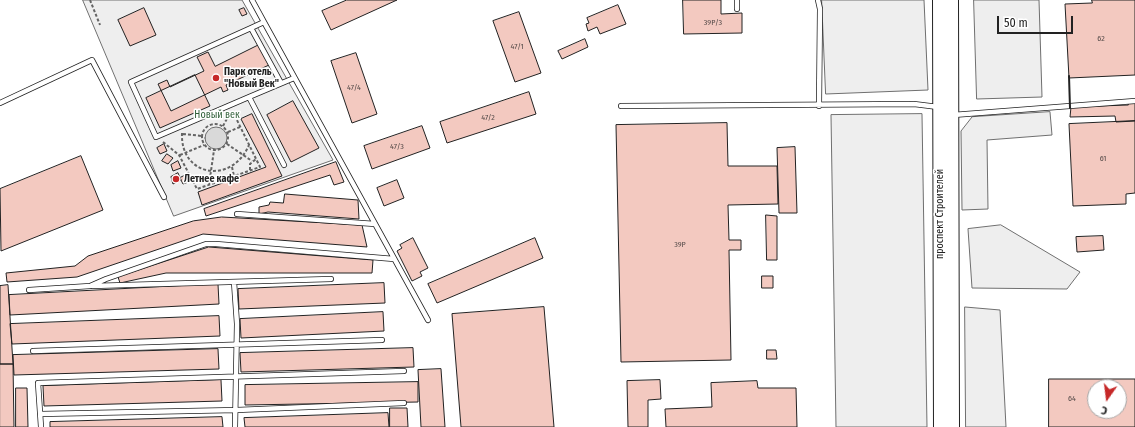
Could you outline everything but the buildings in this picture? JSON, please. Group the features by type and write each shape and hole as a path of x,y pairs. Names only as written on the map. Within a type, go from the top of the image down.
{"main road":[{"name":"проспект Строителей","path":"940,0 941,427"},
{"name":"проспект Строителей","path":"951,0 952,427"}],"lane":[{"path":"252,0 428,320"},
{"path":"737,0 738,9"},
{"path":"818,0 820,9 819,106"},
{"path":"264,22 131,82 156,137 294,78"},
{"path":"251,28 281,83"},
{"path":"0,103 92,60 164,197"},
{"path":"248,97 284,165"},
{"path":"952,116 1135,101"},
{"path":"621,106 819,106 914,104 940,107"},
{"path":"237,214 375,224"},
{"path":"90,286 206,244 224,244 394,259"},
{"path":"29,290 90,286 331,279"},
{"path":"234,282 237,410 235,427"},
{"path":"33,351 382,340"},
{"path":"41,427 38,383 404,371"},
{"path":"40,414 237,410 404,403"}],"path":[{"path":"90,0 100,25"},
{"path":"156,137 179,155 197,189 260,167 231,109 223,126"},
{"path":"214,124 223,126 228,132 227,144 222,149 214,150 204,144 202,136 205,127 214,124"},
{"path":"183,125 182,146 194,164 202,169 219,170 232,167 244,156 249,145"},
{"path":"228,132 240,127"},
{"path":"182,133 202,136"},
{"path":"179,155 204,144"},
{"path":"227,144 252,161"},
{"path":"210,185 214,150"},
{"path":"250,170 250,164 256,159"},
{"path":"232,167 234,176"}],"green space":[{"name":"Новый век","path":"83,0 242,0 333,160 174,216"},
{"path":"822,0 924,0 928,90 826,94"},
{"path":"974,0 1039,0 1042,97 977,99"},
{"path":"1050,112 1052,135 987,140 988,209 962,210 961,131 972,117"},
{"path":"922,114 927,427 836,427 831,115"},
{"path":"1001,225 1080,272 1067,289 972,288 968,229"},
{"path":"965,307 1000,310 1006,427 966,427"}],"shaded area":[{"path":"216,127 224,130 227,138 224,146 216,149 208,146 205,138 208,130"}],"wall":[{"path":"1069,76 1070,108"}],"place":[{"name":"Парк отель \"Новый Век\"","path":"216,78"},
{"name":"Летнее кафе","path":"176,179"}]}
